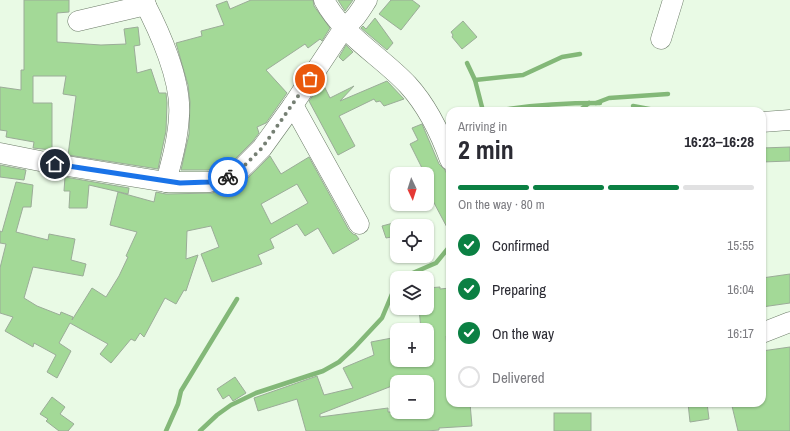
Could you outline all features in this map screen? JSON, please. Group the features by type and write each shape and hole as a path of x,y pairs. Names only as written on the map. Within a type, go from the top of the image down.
{"street":[{"path":"324,0 344,28 408,85 445,130"},
{"path":"0,153 55,164 166,182 209,182 225,178 240,170 262,148 293,105 344,28 357,16 367,0"},
{"path":"661,39 673,0"},
{"path":"78,21 145,2 171,62 177,89 180,114 178,133 166,182"},
{"path":"293,105 358,224"},
{"path":"766,122 790,120"},
{"path":"766,331 790,322"}],"building":[{"path":"24,0 69,0 69,12 57,13 57,42 101,45 126,44 124,29 138,27 140,45 134,46 137,73 151,69 159,93 166,93 166,131 158,169 68,155 76,96 63,94 66,76 33,76 33,103 52,103 52,150 33,148 34,142 6,137 7,131 0,130 0,87 21,90 21,70 24,70"},
{"path":"251,0 313,0 314,6 330,28 322,41 320,39 308,48 305,44 266,70 287,93 266,123 257,127 259,133 253,141 233,161 221,167 208,170 181,170 189,134 190,102 188,85 176,43 202,36 201,31 224,25 216,5 227,1 230,9"},
{"path":"338,0 353,0 345,11"},
{"path":"391,0 412,0 420,6 401,30 379,14"},
{"path":"375,18 393,43 387,50 361,28 363,26 366,29"},
{"path":"463,21 477,37 462,49 452,37 453,35 451,32"},
{"path":"346,45 353,52 343,61 339,57"},
{"path":"387,81 404,99 384,106 380,101 376,102 374,99 339,116 355,146 338,155 309,101 317,90 324,86 330,98 354,86 340,101"},
{"path":"422,124 439,164 446,172 446,225 434,203 434,167 422,167 410,144 418,140 412,128"},
{"path":"790,147 790,161 766,162 766,148"},
{"path":"270,156 281,174 309,157 349,230 359,239 333,254 318,228 305,236 297,224 270,239 274,248 258,255 262,264 212,282 201,254 219,247 211,226 187,231 186,259 198,255 186,291 184,290 176,304 165,298 144,337 140,333 135,341 131,339 111,363 100,354 108,344 70,323 59,343 71,351 57,378 47,372 56,355 34,343 33,347 5,331 13,317 0,313 0,268 6,244 0,243 0,231 2,232 16,182 33,185 31,207 23,207 16,232 48,240 49,234 75,239 71,260 86,264 83,276 33,267 24,298 37,306 60,315 61,312 73,317 72,320 92,288 106,297 119,276 137,232 110,225 118,192 154,202 156,192 166,194 212,193 230,188 246,180","holes":["297,184 308,203 271,224 261,204"]},
{"path":"0,165 26,170 24,180 0,177"},
{"path":"65,177 129,188 128,194 89,185 87,208 69,208 70,191 64,191"},
{"path":"390,224 390,237 386,238 382,226"},
{"path":"790,274 790,303 766,306 766,277"},
{"path":"434,287 446,288 446,407 470,407 472,426 439,428 439,430 427,431 306,431 297,399 258,411 254,398 317,376 324,395 353,388 343,368 374,355 371,342 390,338 390,367 434,367 434,323 420,323 420,315 434,315"},
{"path":"790,347 790,431 738,431 732,407 766,407 766,350"},
{"path":"235,377 246,393 233,401 229,395 223,399 217,389"},
{"path":"52,397 65,407 60,414 74,424 68,431 59,431 46,421 48,419 40,414"},
{"path":"688,407 708,407 709,419 690,422"},
{"path":"554,413 591,413 591,431 554,431"}],"waterway":[{"path":"475,80 523,75 562,57 580,54"},
{"path":"467,63 475,80 482,107"},
{"path":"596,103 609,98 668,94"},
{"path":"521,107 574,103 600,103"},
{"path":"584,107 589,103"},
{"path":"633,106 638,107"},
{"path":"417,271 436,263 446,251"},
{"path":"166,431 178,404 181,391 237,299"},
{"path":"200,431 217,415 231,405 256,393 323,371 339,362 382,318 390,299"}],"way so far":[{"path":"228,177 240,170 262,148 310,79"}],"route":[{"path":"55,164 166,182 209,182 228,177"}]}
